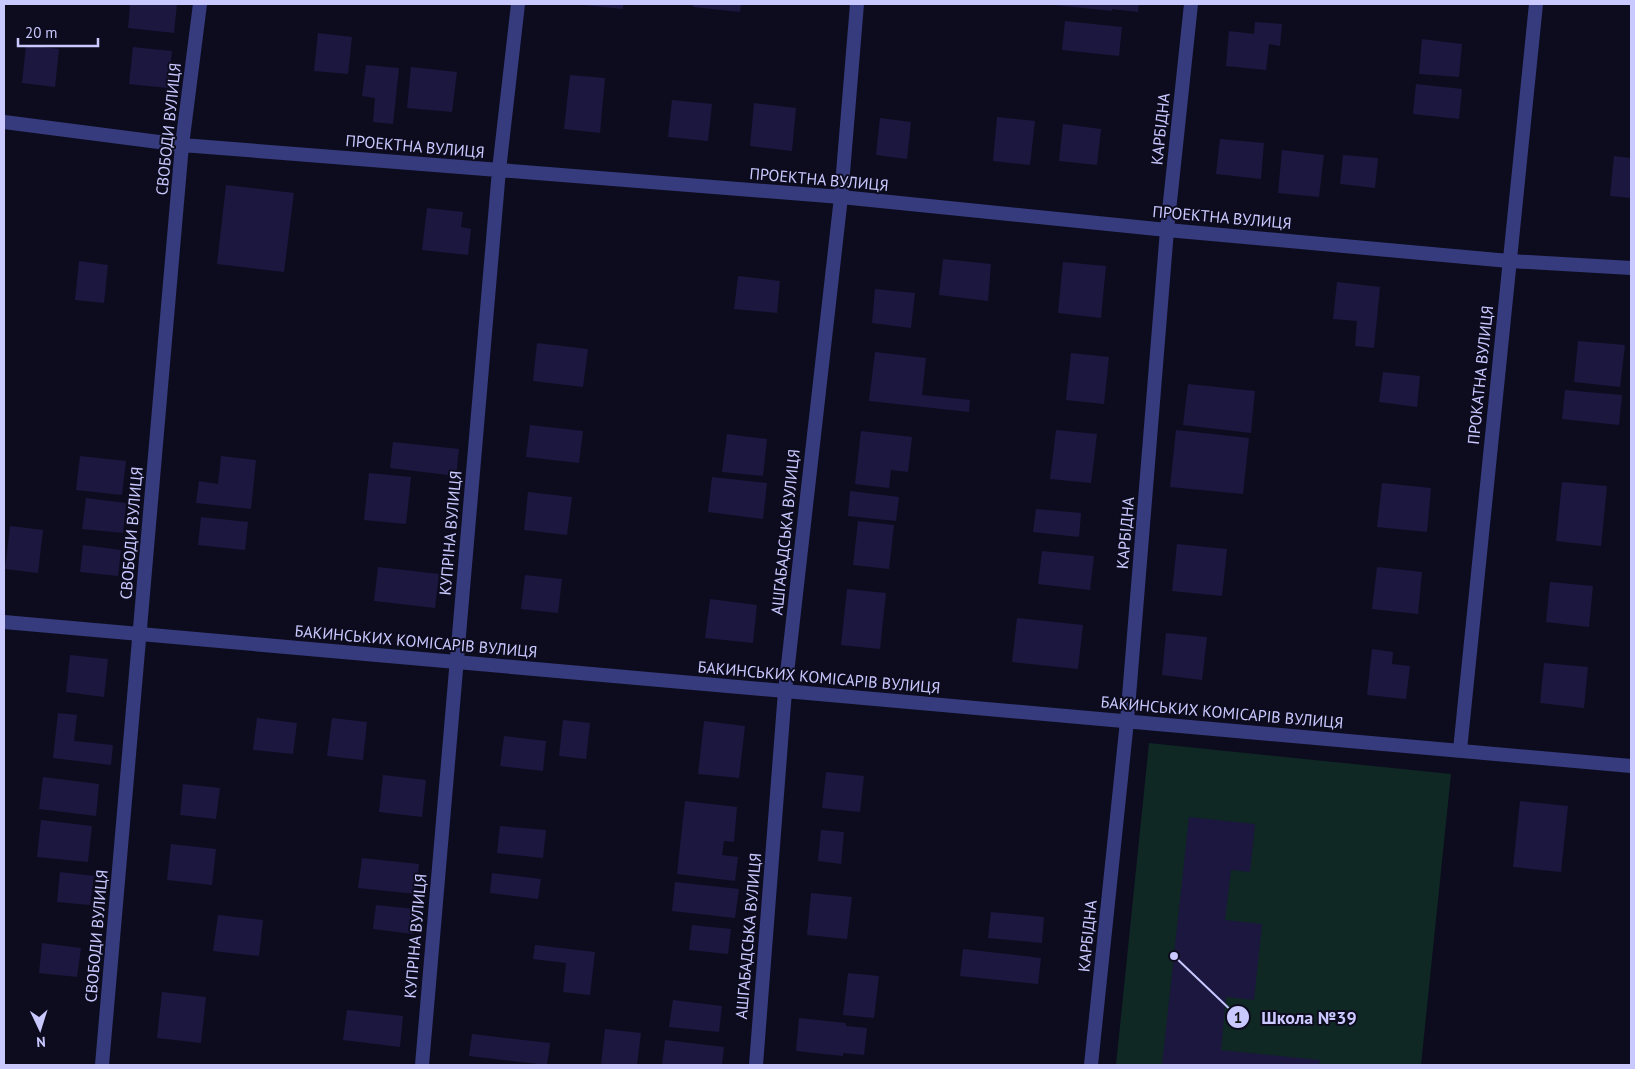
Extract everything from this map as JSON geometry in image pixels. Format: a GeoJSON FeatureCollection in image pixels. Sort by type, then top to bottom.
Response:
{"type":"FeatureCollection","features":[{"type":"Feature","properties":{"kind":"street","name":"СВОБОДИ ВУЛИЦЯ"},"geometry":{"type":"LineString","coordinates":[[102,1065],[182,145],[200,4]]}},
{"type":"Feature","properties":{"kind":"street","name":"КУПРІНА ВУЛИЦЯ"},"geometry":{"type":"LineString","coordinates":[[422,1065],[499,170],[518,4]]}},
{"type":"Feature","properties":{"kind":"street","name":"АШГАБАДСЬКА ВУЛИЦЯ"},"geometry":{"type":"LineString","coordinates":[[756,1065],[785,691],[841,197],[857,4]]}},
{"type":"Feature","properties":{"kind":"street","name":"КАРБІДНА"},"geometry":{"type":"LineString","coordinates":[[1091,1065],[1127,721],[1166,230],[1191,4]]}},
{"type":"Feature","properties":{"kind":"street","name":"ПРОКАТНА ВУЛИЦЯ"},"geometry":{"type":"LineString","coordinates":[[1460,750],[1536,4]]}},
{"type":"Feature","properties":{"kind":"street","name":"ПРОЕКТНА ВУЛИЦЯ"},"geometry":{"type":"LineString","coordinates":[[4,122],[182,145],[841,197],[1166,230],[1509,261],[1631,268]]}},
{"type":"Feature","properties":{"kind":"street","name":"БАКИНСЬКИХ КОМІСАРІВ ВУЛИЦЯ"},"geometry":{"type":"LineString","coordinates":[[4,622],[1631,766]]}},
{"type":"Feature","properties":{"kind":"green space"},"geometry":{"type":"Polygon","coordinates":[[[1149,743],[1451,774],[1421,1065],[1116,1065],[1149,743]]]}},
{"type":"Feature","properties":{"kind":"building"},"geometry":{"type":"Polygon","coordinates":[[[130,4],[177,4],[174,33],[128,28],[130,4]]]}},
{"type":"Feature","properties":{"kind":"building"},"geometry":{"type":"Polygon","coordinates":[[[623,4],[623,9],[584,5],[623,4]]]}},
{"type":"Feature","properties":{"kind":"building"},"geometry":{"type":"Polygon","coordinates":[[[693,4],[741,4],[740,12],[693,7],[693,4]]]}},
{"type":"Feature","properties":{"kind":"building"},"geometry":{"type":"Polygon","coordinates":[[[1054,4],[1139,4],[1138,12],[1054,4]]]}},
{"type":"Feature","properties":{"kind":"building"},"geometry":{"type":"Polygon","coordinates":[[[1065,21],[1122,27],[1119,56],[1062,50],[1065,21]]]}},
{"type":"Feature","properties":{"kind":"building"},"geometry":{"type":"Polygon","coordinates":[[[1255,22],[1282,24],[1280,46],[1269,44],[1266,70],[1226,66],[1229,31],[1254,34],[1255,22]]]}},
{"type":"Feature","properties":{"kind":"building"},"geometry":{"type":"Polygon","coordinates":[[[318,33],[352,37],[348,74],[314,71],[318,33]]]}},
{"type":"Feature","properties":{"kind":"building"},"geometry":{"type":"Polygon","coordinates":[[[1422,39],[1462,44],[1459,77],[1419,74],[1422,39]]]}},
{"type":"Feature","properties":{"kind":"building"},"geometry":{"type":"Polygon","coordinates":[[[26,45],[59,49],[55,87],[22,83],[26,45]]]}},
{"type":"Feature","properties":{"kind":"building"},"geometry":{"type":"Polygon","coordinates":[[[133,47],[172,51],[168,88],[129,84],[133,47]]]}},
{"type":"Feature","properties":{"kind":"building"},"geometry":{"type":"Polygon","coordinates":[[[366,65],[399,68],[393,124],[373,122],[375,98],[362,96],[366,65]]]}},
{"type":"Feature","properties":{"kind":"building"},"geometry":{"type":"Polygon","coordinates":[[[411,67],[457,72],[452,112],[407,108],[411,67]]]}},
{"type":"Feature","properties":{"kind":"building"},"geometry":{"type":"Polygon","coordinates":[[[570,75],[605,78],[600,133],[564,129],[570,75]]]}},
{"type":"Feature","properties":{"kind":"building"},"geometry":{"type":"Polygon","coordinates":[[[1416,84],[1462,89],[1459,119],[1413,114],[1416,84]]]}},
{"type":"Feature","properties":{"kind":"building"},"geometry":{"type":"Polygon","coordinates":[[[672,100],[712,104],[708,141],[668,137],[672,100]]]}},
{"type":"Feature","properties":{"kind":"building"},"geometry":{"type":"Polygon","coordinates":[[[754,103],[796,108],[792,151],[750,146],[754,103]]]}},
{"type":"Feature","properties":{"kind":"building"},"geometry":{"type":"Polygon","coordinates":[[[997,117],[1035,121],[1030,165],[993,161],[997,117]]]}},
{"type":"Feature","properties":{"kind":"building"},"geometry":{"type":"Polygon","coordinates":[[[880,118],[911,122],[907,159],[876,155],[880,118]]]}},
{"type":"Feature","properties":{"kind":"building"},"geometry":{"type":"Polygon","coordinates":[[[1063,124],[1101,129],[1097,165],[1059,161],[1063,124]]]}},
{"type":"Feature","properties":{"kind":"building"},"geometry":{"type":"Polygon","coordinates":[[[1220,139],[1264,143],[1261,179],[1216,174],[1220,139]]]}},
{"type":"Feature","properties":{"kind":"building"},"geometry":{"type":"Polygon","coordinates":[[[1282,150],[1324,155],[1319,197],[1278,193],[1282,150]]]}},
{"type":"Feature","properties":{"kind":"building"},"geometry":{"type":"Polygon","coordinates":[[[1343,155],[1378,158],[1375,188],[1340,184],[1343,155]]]}},
{"type":"Feature","properties":{"kind":"building"},"geometry":{"type":"Polygon","coordinates":[[[1614,156],[1631,158],[1631,198],[1610,196],[1614,156]]]}},
{"type":"Feature","properties":{"kind":"building"},"geometry":{"type":"Polygon","coordinates":[[[226,185],[294,193],[284,272],[217,264],[226,185]]]}},
{"type":"Feature","properties":{"kind":"building"},"geometry":{"type":"Polygon","coordinates":[[[427,208],[463,212],[461,227],[471,229],[468,255],[422,250],[427,208]]]}},
{"type":"Feature","properties":{"kind":"building"},"geometry":{"type":"Polygon","coordinates":[[[943,259],[991,264],[988,301],[939,295],[943,259]]]}},
{"type":"Feature","properties":{"kind":"building"},"geometry":{"type":"Polygon","coordinates":[[[79,261],[108,265],[104,303],[75,300],[79,261]]]}},
{"type":"Feature","properties":{"kind":"building"},"geometry":{"type":"Polygon","coordinates":[[[1063,262],[1106,266],[1101,318],[1058,313],[1063,262]]]}},
{"type":"Feature","properties":{"kind":"building"},"geometry":{"type":"Polygon","coordinates":[[[738,276],[780,281],[777,313],[734,309],[738,276]]]}},
{"type":"Feature","properties":{"kind":"building"},"geometry":{"type":"Polygon","coordinates":[[[1337,282],[1380,287],[1374,348],[1355,346],[1357,321],[1333,319],[1337,282]]]}},
{"type":"Feature","properties":{"kind":"building"},"geometry":{"type":"Polygon","coordinates":[[[875,289],[915,293],[911,328],[872,323],[875,289]]]}},
{"type":"Feature","properties":{"kind":"building"},"geometry":{"type":"Polygon","coordinates":[[[1578,341],[1625,345],[1620,387],[1574,382],[1578,341]]]}},
{"type":"Feature","properties":{"kind":"building"},"geometry":{"type":"Polygon","coordinates":[[[537,343],[588,349],[583,387],[533,381],[537,343]]]}},
{"type":"Feature","properties":{"kind":"building"},"geometry":{"type":"Polygon","coordinates":[[[875,352],[926,358],[922,395],[970,400],[969,412],[869,401],[875,352]]]}},
{"type":"Feature","properties":{"kind":"building"},"geometry":{"type":"Polygon","coordinates":[[[1071,353],[1109,357],[1104,404],[1066,400],[1071,353]]]}},
{"type":"Feature","properties":{"kind":"building"},"geometry":{"type":"Polygon","coordinates":[[[1383,372],[1420,376],[1417,407],[1379,402],[1383,372]]]}},
{"type":"Feature","properties":{"kind":"building"},"geometry":{"type":"Polygon","coordinates":[[[1188,384],[1255,391],[1251,433],[1183,425],[1188,384]]]}},
{"type":"Feature","properties":{"kind":"building"},"geometry":{"type":"Polygon","coordinates":[[[1565,390],[1622,395],[1619,425],[1562,419],[1565,390]]]}},
{"type":"Feature","properties":{"kind":"building"},"geometry":{"type":"Polygon","coordinates":[[[530,425],[583,431],[579,463],[526,457],[530,425]]]}},
{"type":"Feature","properties":{"kind":"building"},"geometry":{"type":"Polygon","coordinates":[[[1056,430],[1097,434],[1091,483],[1050,479],[1056,430]]]}},
{"type":"Feature","properties":{"kind":"building"},"geometry":{"type":"Polygon","coordinates":[[[1176,430],[1249,438],[1243,494],[1170,487],[1176,430]]]}},
{"type":"Feature","properties":{"kind":"building"},"geometry":{"type":"Polygon","coordinates":[[[861,431],[912,437],[908,472],[891,470],[889,488],[855,484],[861,431]]]}},
{"type":"Feature","properties":{"kind":"building"},"geometry":{"type":"Polygon","coordinates":[[[727,434],[767,439],[763,476],[722,472],[727,434]]]}},
{"type":"Feature","properties":{"kind":"building"},"geometry":{"type":"Polygon","coordinates":[[[393,442],[459,449],[456,476],[390,468],[393,442]]]}},
{"type":"Feature","properties":{"kind":"building"},"geometry":{"type":"Polygon","coordinates":[[[80,456],[126,461],[122,495],[76,490],[80,456]]]}},
{"type":"Feature","properties":{"kind":"building"},"geometry":{"type":"Polygon","coordinates":[[[221,456],[256,460],[251,509],[196,503],[199,481],[218,484],[221,456]]]}},
{"type":"Feature","properties":{"kind":"building"},"geometry":{"type":"Polygon","coordinates":[[[369,473],[411,477],[406,524],[364,520],[369,473]]]}},
{"type":"Feature","properties":{"kind":"building"},"geometry":{"type":"Polygon","coordinates":[[[712,477],[767,483],[763,519],[708,512],[712,477]]]}},
{"type":"Feature","properties":{"kind":"building"},"geometry":{"type":"Polygon","coordinates":[[[1562,482],[1607,486],[1601,546],[1556,541],[1562,482]]]}},
{"type":"Feature","properties":{"kind":"building"},"geometry":{"type":"Polygon","coordinates":[[[1382,483],[1431,488],[1427,532],[1377,527],[1382,483]]]}},
{"type":"Feature","properties":{"kind":"building"},"geometry":{"type":"Polygon","coordinates":[[[850,491],[899,497],[896,521],[848,516],[850,491]]]}},
{"type":"Feature","properties":{"kind":"building"},"geometry":{"type":"Polygon","coordinates":[[[528,492],[572,497],[567,535],[524,530],[528,492]]]}},
{"type":"Feature","properties":{"kind":"building"},"geometry":{"type":"Polygon","coordinates":[[[86,498],[126,503],[123,533],[82,529],[86,498]]]}},
{"type":"Feature","properties":{"kind":"building"},"geometry":{"type":"Polygon","coordinates":[[[1036,509],[1081,513],[1079,537],[1033,532],[1036,509]]]}},
{"type":"Feature","properties":{"kind":"building"},"geometry":{"type":"Polygon","coordinates":[[[201,517],[248,522],[245,550],[198,545],[201,517]]]}},
{"type":"Feature","properties":{"kind":"building"},"geometry":{"type":"Polygon","coordinates":[[[858,521],[894,525],[889,569],[853,565],[858,521]]]}},
{"type":"Feature","properties":{"kind":"building"},"geometry":{"type":"Polygon","coordinates":[[[10,526],[43,530],[38,573],[5,569],[10,526]]]}},
{"type":"Feature","properties":{"kind":"building"},"geometry":{"type":"Polygon","coordinates":[[[1177,544],[1227,549],[1222,596],[1172,591],[1177,544]]]}},
{"type":"Feature","properties":{"kind":"building"},"geometry":{"type":"Polygon","coordinates":[[[83,545],[121,550],[118,576],[80,572],[83,545]]]}},
{"type":"Feature","properties":{"kind":"building"},"geometry":{"type":"Polygon","coordinates":[[[1042,551],[1094,556],[1090,590],[1038,584],[1042,551]]]}},
{"type":"Feature","properties":{"kind":"building"},"geometry":{"type":"Polygon","coordinates":[[[378,567],[439,574],[435,608],[374,601],[378,567]]]}},
{"type":"Feature","properties":{"kind":"building"},"geometry":{"type":"Polygon","coordinates":[[[1377,567],[1422,572],[1418,614],[1372,609],[1377,567]]]}},
{"type":"Feature","properties":{"kind":"building"},"geometry":{"type":"Polygon","coordinates":[[[525,575],[562,579],[558,613],[521,609],[525,575]]]}},
{"type":"Feature","properties":{"kind":"building"},"geometry":{"type":"Polygon","coordinates":[[[1550,582],[1593,586],[1589,627],[1546,622],[1550,582]]]}},
{"type":"Feature","properties":{"kind":"building"},"geometry":{"type":"Polygon","coordinates":[[[847,589],[886,593],[880,649],[841,645],[847,589]]]}},
{"type":"Feature","properties":{"kind":"building"},"geometry":{"type":"Polygon","coordinates":[[[710,599],[757,605],[753,643],[705,638],[710,599]]]}},
{"type":"Feature","properties":{"kind":"building"},"geometry":{"type":"Polygon","coordinates":[[[1017,618],[1083,625],[1078,669],[1012,662],[1017,618]]]}},
{"type":"Feature","properties":{"kind":"building"},"geometry":{"type":"Polygon","coordinates":[[[1166,633],[1207,637],[1202,680],[1162,675],[1166,633]]]}},
{"type":"Feature","properties":{"kind":"building"},"geometry":{"type":"Polygon","coordinates":[[[1372,649],[1393,652],[1392,664],[1410,666],[1406,699],[1367,695],[1372,649]]]}},
{"type":"Feature","properties":{"kind":"building"},"geometry":{"type":"Polygon","coordinates":[[[70,655],[108,659],[104,697],[66,692],[70,655]]]}},
{"type":"Feature","properties":{"kind":"building"},"geometry":{"type":"Polygon","coordinates":[[[1544,663],[1588,667],[1584,708],[1540,703],[1544,663]]]}},
{"type":"Feature","properties":{"kind":"building"},"geometry":{"type":"Polygon","coordinates":[[[58,713],[77,715],[74,741],[113,745],[111,765],[53,758],[58,713]]]}},
{"type":"Feature","properties":{"kind":"building"},"geometry":{"type":"Polygon","coordinates":[[[257,718],[297,723],[293,754],[253,750],[257,718]]]}},
{"type":"Feature","properties":{"kind":"building"},"geometry":{"type":"Polygon","coordinates":[[[332,718],[367,722],[363,760],[327,756],[332,718]]]}},
{"type":"Feature","properties":{"kind":"building"},"geometry":{"type":"Polygon","coordinates":[[[563,720],[590,723],[586,759],[559,756],[563,720]]]}},
{"type":"Feature","properties":{"kind":"building"},"geometry":{"type":"Polygon","coordinates":[[[704,721],[745,726],[739,778],[698,774],[704,721]]]}},
{"type":"Feature","properties":{"kind":"building"},"geometry":{"type":"Polygon","coordinates":[[[504,736],[546,741],[543,771],[500,766],[504,736]]]}},
{"type":"Feature","properties":{"kind":"building"},"geometry":{"type":"Polygon","coordinates":[[[826,772],[864,776],[860,812],[822,808],[826,772]]]}},
{"type":"Feature","properties":{"kind":"building"},"geometry":{"type":"Polygon","coordinates":[[[383,775],[426,780],[422,817],[379,812],[383,775]]]}},
{"type":"Feature","properties":{"kind":"building"},"geometry":{"type":"Polygon","coordinates":[[[43,777],[99,784],[96,816],[39,809],[43,777]]]}},
{"type":"Feature","properties":{"kind":"building"},"geometry":{"type":"Polygon","coordinates":[[[183,784],[220,788],[216,819],[180,815],[183,784]]]}},
{"type":"Feature","properties":{"kind":"building"},"geometry":{"type":"Polygon","coordinates":[[[685,801],[737,807],[734,842],[724,841],[722,855],[738,857],[735,881],[677,874],[685,801]]]}},
{"type":"Feature","properties":{"kind":"building"},"geometry":{"type":"Polygon","coordinates":[[[1520,801],[1568,806],[1561,872],[1513,867],[1520,801]]]}},
{"type":"Feature","properties":{"kind":"building"},"geometry":{"type":"Polygon","coordinates":[[[1189,817],[1255,824],[1250,872],[1231,870],[1225,920],[1262,924],[1254,1000],[1226,997],[1221,1050],[1320,1060],[1319,1065],[1162,1065],[1189,817]]]}},
{"type":"Feature","properties":{"kind":"building"},"geometry":{"type":"Polygon","coordinates":[[[41,820],[92,826],[88,862],[37,857],[41,820]]]}},
{"type":"Feature","properties":{"kind":"building"},"geometry":{"type":"Polygon","coordinates":[[[500,826],[546,830],[543,858],[497,853],[500,826]]]}},
{"type":"Feature","properties":{"kind":"building"},"geometry":{"type":"Polygon","coordinates":[[[821,830],[844,832],[841,864],[818,861],[821,830]]]}},
{"type":"Feature","properties":{"kind":"building"},"geometry":{"type":"Polygon","coordinates":[[[171,844],[216,849],[212,885],[167,880],[171,844]]]}},
{"type":"Feature","properties":{"kind":"building"},"geometry":{"type":"Polygon","coordinates":[[[362,858],[419,864],[416,894],[358,888],[362,858]]]}},
{"type":"Feature","properties":{"kind":"building"},"geometry":{"type":"Polygon","coordinates":[[[60,872],[94,876],[90,905],[57,902],[60,872]]]}},
{"type":"Feature","properties":{"kind":"building"},"geometry":{"type":"Polygon","coordinates":[[[492,873],[541,879],[538,899],[490,893],[492,873]]]}},
{"type":"Feature","properties":{"kind":"building"},"geometry":{"type":"Polygon","coordinates":[[[675,882],[739,889],[735,918],[672,911],[675,882]]]}},
{"type":"Feature","properties":{"kind":"building"},"geometry":{"type":"Polygon","coordinates":[[[811,893],[852,897],[847,939],[807,935],[811,893]]]}},
{"type":"Feature","properties":{"kind":"building"},"geometry":{"type":"Polygon","coordinates":[[[376,905],[416,909],[413,934],[373,929],[376,905]]]}},
{"type":"Feature","properties":{"kind":"building"},"geometry":{"type":"Polygon","coordinates":[[[991,912],[1044,917],[1042,943],[988,938],[991,912]]]}},
{"type":"Feature","properties":{"kind":"building"},"geometry":{"type":"Polygon","coordinates":[[[218,915],[263,920],[259,956],[213,951],[218,915]]]}},
{"type":"Feature","properties":{"kind":"building"},"geometry":{"type":"Polygon","coordinates":[[[692,925],[731,929],[728,954],[689,950],[692,925]]]}},
{"type":"Feature","properties":{"kind":"building"},"geometry":{"type":"Polygon","coordinates":[[[42,943],[81,948],[77,977],[39,973],[42,943]]]}},
{"type":"Feature","properties":{"kind":"building"},"geometry":{"type":"Polygon","coordinates":[[[535,945],[595,952],[590,995],[563,992],[566,963],[533,959],[535,945]]]}},
{"type":"Feature","properties":{"kind":"building"},"geometry":{"type":"Polygon","coordinates":[[[963,949],[1041,958],[1038,984],[960,976],[963,949]]]}},
{"type":"Feature","properties":{"kind":"building"},"geometry":{"type":"Polygon","coordinates":[[[848,973],[879,976],[874,1018],[843,1015],[848,973]]]}},
{"type":"Feature","properties":{"kind":"building"},"geometry":{"type":"Polygon","coordinates":[[[162,992],[206,997],[201,1043],[157,1038],[162,992]]]}},
{"type":"Feature","properties":{"kind":"building"},"geometry":{"type":"Polygon","coordinates":[[[673,1000],[722,1006],[719,1032],[669,1027],[673,1000]]]}},
{"type":"Feature","properties":{"kind":"building"},"geometry":{"type":"Polygon","coordinates":[[[347,1010],[403,1016],[400,1047],[343,1040],[347,1010]]]}},
{"type":"Feature","properties":{"kind":"building"},"geometry":{"type":"Polygon","coordinates":[[[799,1018],[846,1023],[846,1026],[867,1028],[864,1055],[843,1053],[843,1056],[796,1051],[799,1018]]]}},
{"type":"Feature","properties":{"kind":"building"},"geometry":{"type":"Polygon","coordinates":[[[605,1029],[641,1033],[637,1065],[601,1065],[605,1029]]]}},
{"type":"Feature","properties":{"kind":"building"},"geometry":{"type":"Polygon","coordinates":[[[472,1034],[550,1043],[547,1065],[469,1056],[472,1034]]]}},
{"type":"Feature","properties":{"kind":"building"},"geometry":{"type":"Polygon","coordinates":[[[665,1040],[724,1047],[722,1065],[662,1065],[665,1040]]]}},
{"type":"Feature","properties":{"kind":"place","name":"Школа №39"},"geometry":{"type":"Point","coordinates":[1174,956]}}]}
